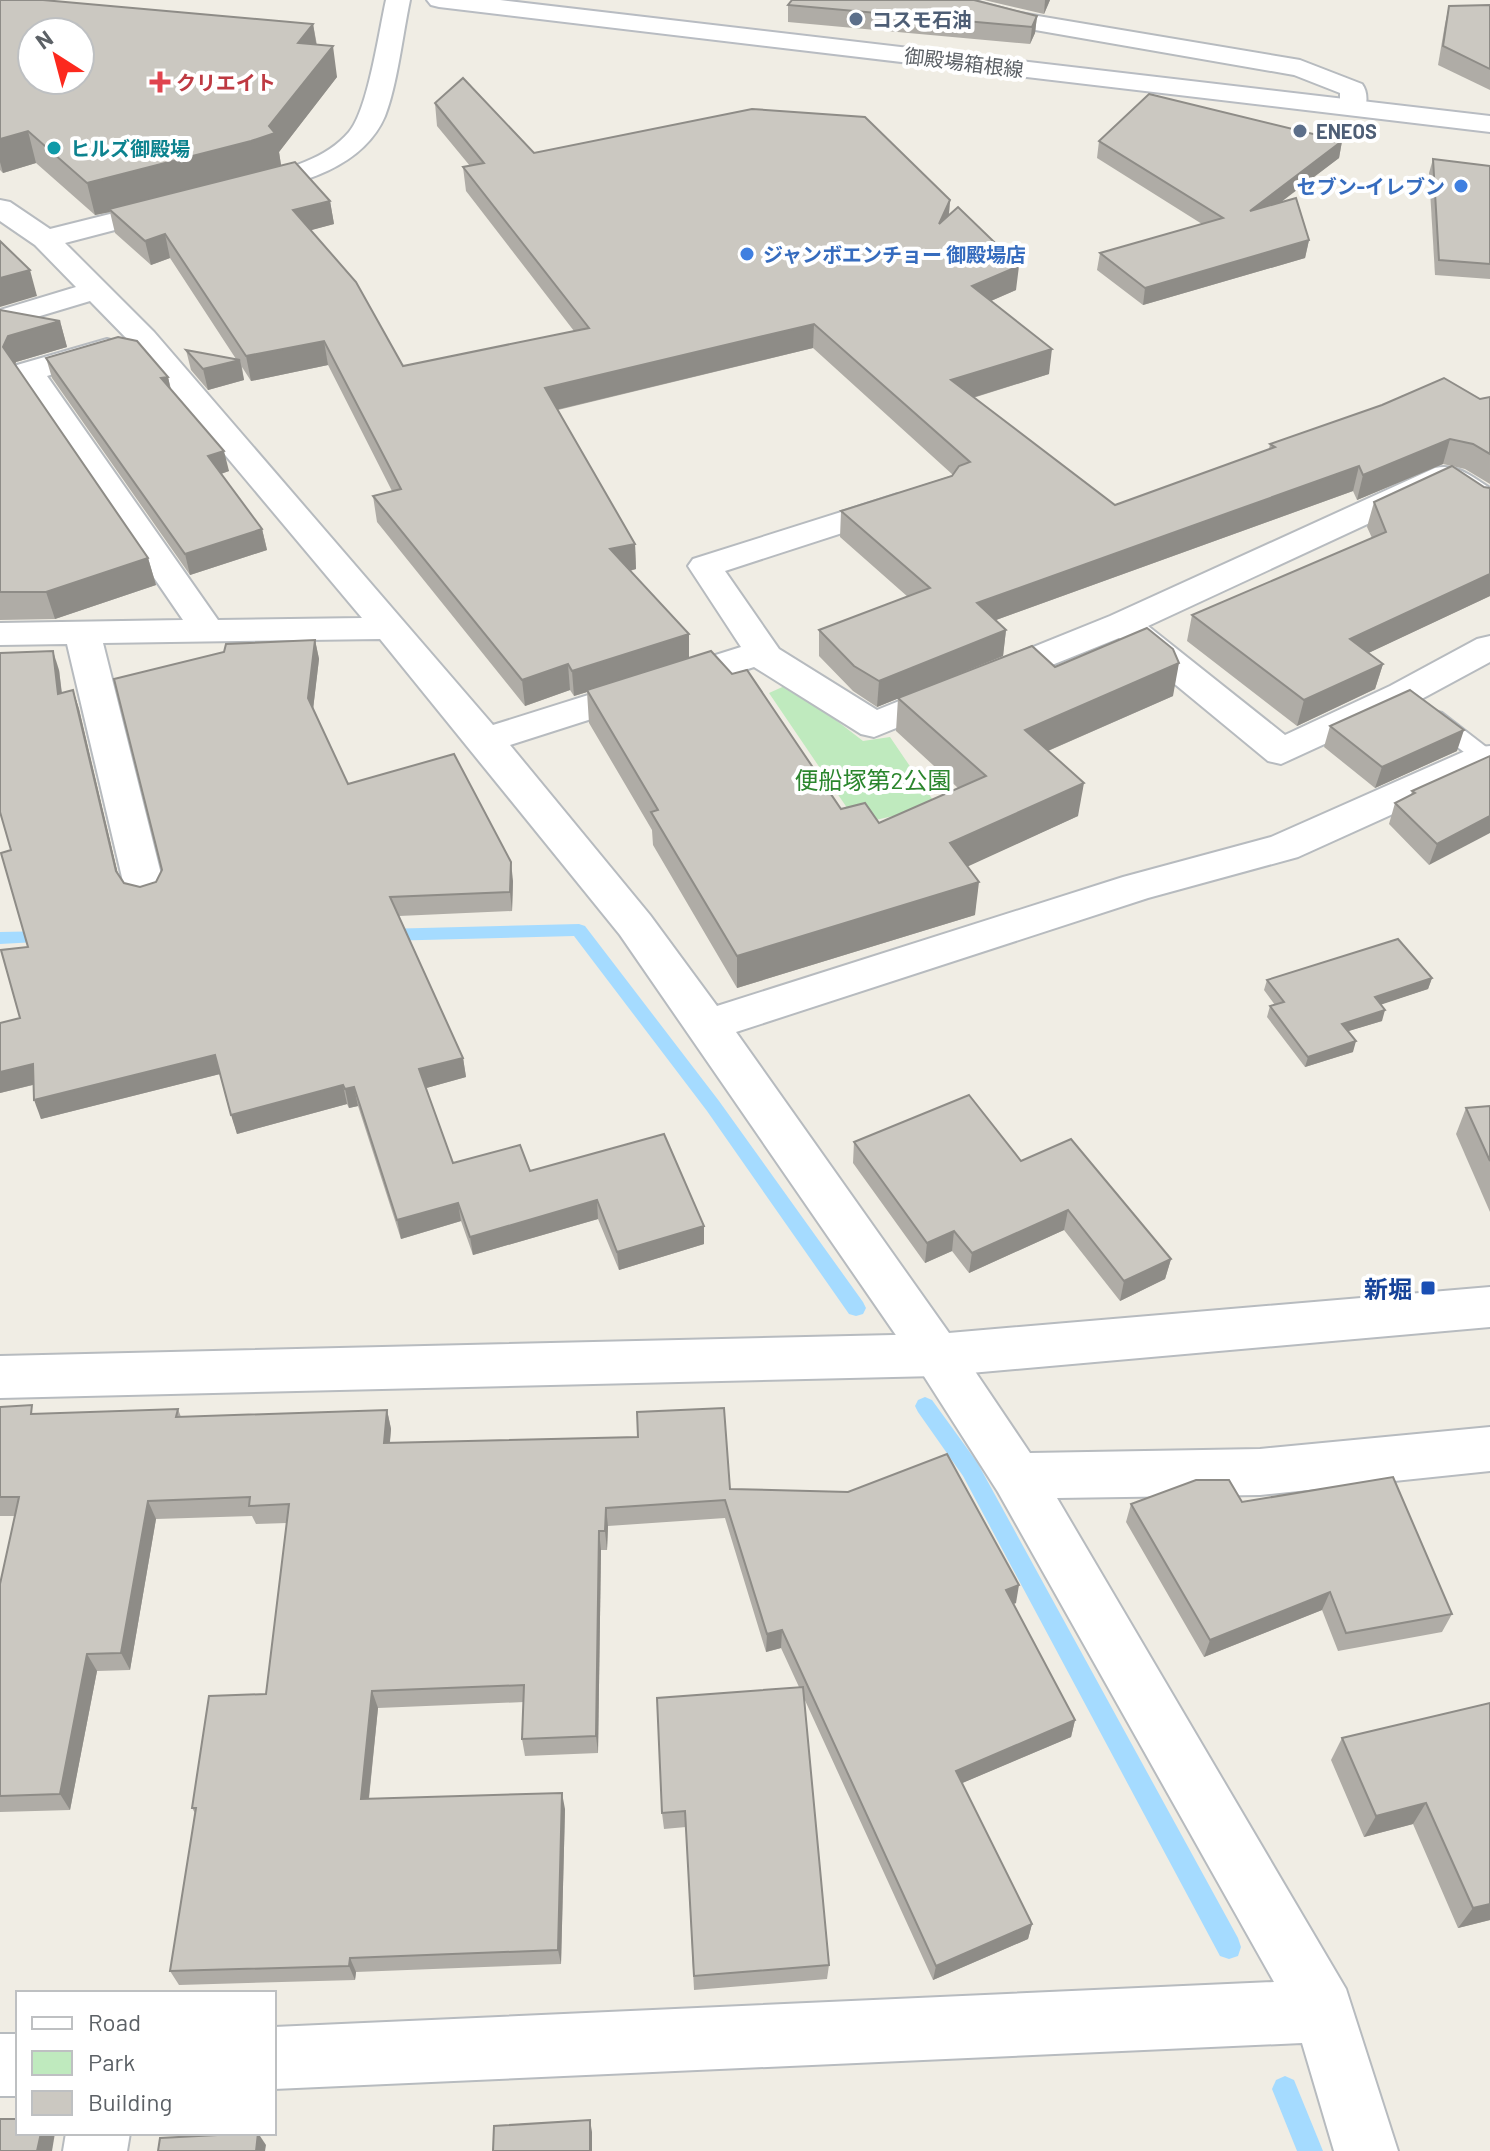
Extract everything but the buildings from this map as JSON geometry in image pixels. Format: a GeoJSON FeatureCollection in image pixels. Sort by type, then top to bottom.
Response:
{"type":"FeatureCollection","features":[{"type":"Feature","properties":{"kind":"street"},"geometry":{"type":"LineString","coordinates":[[45,239],[306,171],[340,153],[359,137],[372,115],[398,0]]}},
{"type":"Feature","properties":{"kind":"street","name":"御殿場箱根線"},"geometry":{"type":"LineString","coordinates":[[439,0],[1490,124]]}},
{"type":"Feature","properties":{"kind":"street"},"geometry":{"type":"LineString","coordinates":[[944,0],[1018,20],[1300,68],[1353,89],[1353,108]]}},
{"type":"Feature","properties":{"kind":"street"},"geometry":{"type":"LineString","coordinates":[[0,208],[45,239],[143,338],[485,740],[635,925],[708,1025],[937,1355],[1016,1476],[1324,2011],[1366,2151]]}},
{"type":"Feature","properties":{"kind":"street"},"geometry":{"type":"LineString","coordinates":[[0,319],[94,291]]}},
{"type":"Feature","properties":{"kind":"street"},"geometry":{"type":"LineString","coordinates":[[143,338],[28,372],[208,631]]}},
{"type":"Feature","properties":{"kind":"street"},"geometry":{"type":"LineString","coordinates":[[485,740],[759,653],[874,725],[1123,624],[1447,475],[1490,503]]}},
{"type":"Feature","properties":{"kind":"street"},"geometry":{"type":"LineString","coordinates":[[767,659],[705,566],[922,496]]}},
{"type":"Feature","properties":{"kind":"street"},"geometry":{"type":"LineString","coordinates":[[1123,624],[1281,752],[1403,694],[1490,647]]}},
{"type":"Feature","properties":{"kind":"street"},"geometry":{"type":"LineString","coordinates":[[0,634],[391,628]]}},
{"type":"Feature","properties":{"kind":"street"},"geometry":{"type":"LineString","coordinates":[[82,633],[145,890]]}},
{"type":"Feature","properties":{"kind":"street"},"geometry":{"type":"LineString","coordinates":[[708,1025],[1137,887],[1284,847],[1485,757]]}},
{"type":"Feature","properties":{"kind":"street"},"geometry":{"type":"LineString","coordinates":[[0,1377],[937,1355],[1490,1307]]}},
{"type":"Feature","properties":{"kind":"street"},"geometry":{"type":"LineString","coordinates":[[1016,1476],[1260,1472],[1490,1449]]}},
{"type":"Feature","properties":{"kind":"street"},"geometry":{"type":"LineString","coordinates":[[276,2058],[1324,2011]]}},
{"type":"Feature","properties":{"kind":"lane"},"geometry":{"type":"LineString","coordinates":[[1403,694],[1485,757]]}},
{"type":"Feature","properties":{"kind":"green space","name":"便船塚第2公園"},"geometry":{"type":"Polygon","coordinates":[[[789,684],[863,741],[890,737],[937,806],[858,824],[769,693],[789,684]]]}},
{"type":"Feature","properties":{"kind":"waterway"},"geometry":{"type":"LineString","coordinates":[[383,935],[579,930],[713,1106],[856,1308]]}},
{"type":"Feature","properties":{"kind":"waterway"},"geometry":{"type":"LineString","coordinates":[[0,938],[49,937]]}},
{"type":"Feature","properties":{"kind":"waterway"},"geometry":{"type":"LineString","coordinates":[[925,1406],[970,1469],[1229,1947]]}},
{"type":"Feature","properties":{"kind":"waterway"},"geometry":{"type":"LineString","coordinates":[[1285,2089],[1310,2151]]}},
{"type":"Feature","properties":{"kind":"place","name":"コスモ石油"},"geometry":{"type":"Point","coordinates":[856,19]}},
{"type":"Feature","properties":{"kind":"place","name":"クリエイト"},"geometry":{"type":"Point","coordinates":[160,82]}},
{"type":"Feature","properties":{"kind":"place","name":"ENEOS"},"geometry":{"type":"Point","coordinates":[1300,131]}},
{"type":"Feature","properties":{"kind":"place","name":"ヒルズ御殿場"},"geometry":{"type":"Point","coordinates":[54,148]}},
{"type":"Feature","properties":{"kind":"place","name":"セブン-イレブン"},"geometry":{"type":"Point","coordinates":[1461,186]}},
{"type":"Feature","properties":{"kind":"place","name":"ジャンボエンチョー 御殿場店"},"geometry":{"type":"Point","coordinates":[747,254]}},
{"type":"Feature","properties":{"kind":"place","name":"新堀"},"geometry":{"type":"Point","coordinates":[1428,1288]}}]}
